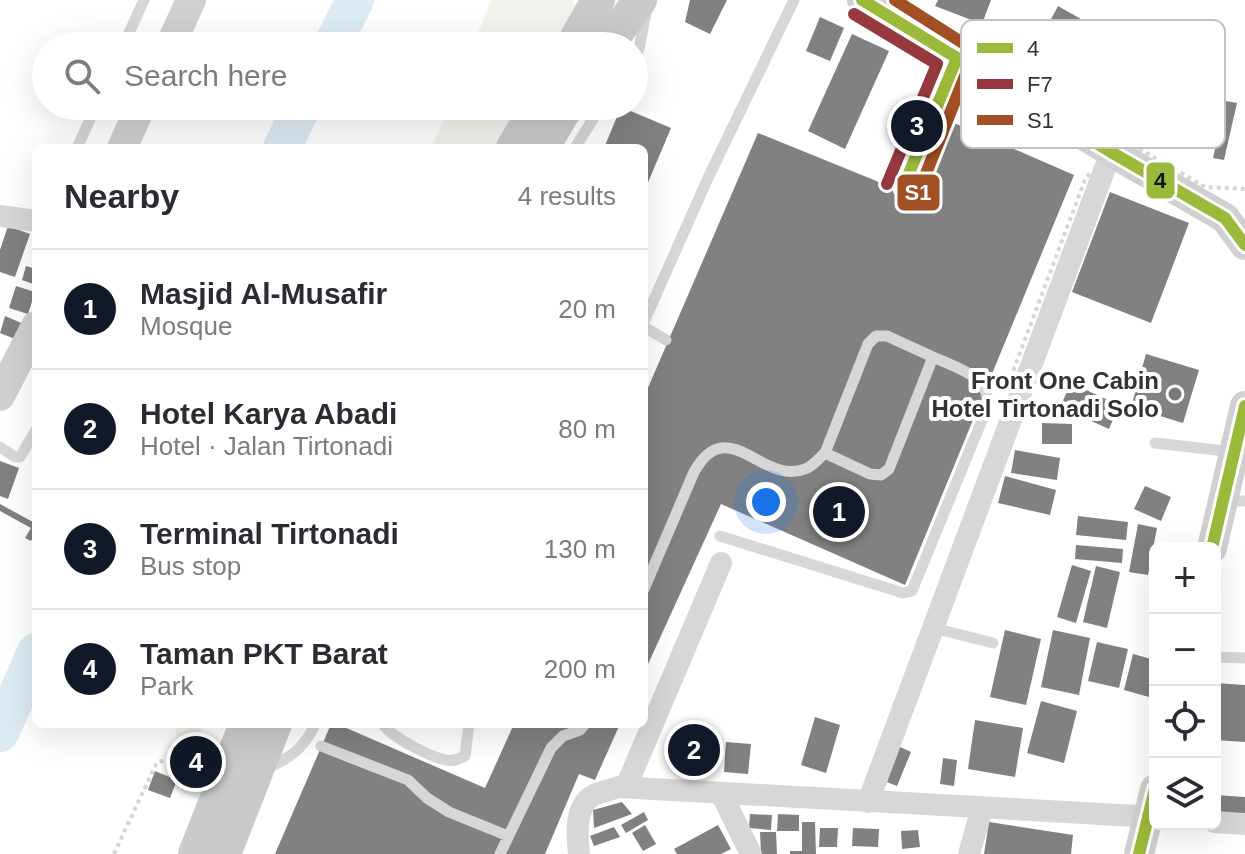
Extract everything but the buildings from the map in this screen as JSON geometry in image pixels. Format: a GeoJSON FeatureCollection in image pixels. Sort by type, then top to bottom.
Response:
{"type":"FeatureCollection","features":[{"type":"Feature","properties":{"kind":"main road"},"geometry":{"type":"LineString","coordinates":[[580,32],[598,0]]}},
{"type":"Feature","properties":{"kind":"main road"},"geometry":{"type":"LineString","coordinates":[[617,32],[640,0]]}},
{"type":"Feature","properties":{"kind":"main road"},"geometry":{"type":"LineString","coordinates":[[515,144],[529,120]]}},
{"type":"Feature","properties":{"kind":"main road"},"geometry":{"type":"LineString","coordinates":[[544,144],[559,120]]}},
{"type":"Feature","properties":{"kind":"main road"},"geometry":{"type":"LineString","coordinates":[[224,854],[245,728]]}},
{"type":"Feature","properties":{"kind":"main road"},"geometry":{"type":"LineString","coordinates":[[195,854],[236,775],[272,728]]}},
{"type":"Feature","properties":{"kind":"street"},"geometry":{"type":"LineString","coordinates":[[176,32],[191,0]]}},
{"type":"Feature","properties":{"kind":"street"},"geometry":{"type":"LineString","coordinates":[[862,0],[961,60]]}},
{"type":"Feature","properties":{"kind":"street"},"geometry":{"type":"LineString","coordinates":[[124,144],[135,120]]}},
{"type":"Feature","properties":{"kind":"street"},"geometry":{"type":"LineString","coordinates":[[1104,148],[1235,212],[1245,245]]}},
{"type":"Feature","properties":{"kind":"street"},"geometry":{"type":"LineString","coordinates":[[868,802],[1111,152]]}},
{"type":"Feature","properties":{"kind":"street"},"geometry":{"type":"LineString","coordinates":[[0,216],[32,220]]}},
{"type":"Feature","properties":{"kind":"street"},"geometry":{"type":"LineString","coordinates":[[0,396],[32,338]]}},
{"type":"Feature","properties":{"kind":"street"},"geometry":{"type":"LineString","coordinates":[[1215,542],[1234,501],[1234,452],[1245,406]]}},
{"type":"Feature","properties":{"kind":"street"},"geometry":{"type":"LineString","coordinates":[[626,787],[721,563]]}},
{"type":"Feature","properties":{"kind":"street"},"geometry":{"type":"LineString","coordinates":[[579,854],[576,832],[587,795],[626,787],[982,808],[1149,808]]}},
{"type":"Feature","properties":{"kind":"street"},"geometry":{"type":"LineString","coordinates":[[721,793],[751,854]]}},
{"type":"Feature","properties":{"kind":"street"},"geometry":{"type":"LineString","coordinates":[[969,854],[982,808]]}},
{"type":"Feature","properties":{"kind":"street"},"geometry":{"type":"LineString","coordinates":[[1139,854],[1149,821]]}},
{"type":"Feature","properties":{"kind":"street"},"geometry":{"type":"LineString","coordinates":[[1221,822],[1245,824]]}},
{"type":"Feature","properties":{"kind":"lane"},"geometry":{"type":"LineString","coordinates":[[129,32],[144,0]]}},
{"type":"Feature","properties":{"kind":"lane"},"geometry":{"type":"LineString","coordinates":[[642,32],[648,0]]}},
{"type":"Feature","properties":{"kind":"lane"},"geometry":{"type":"LineString","coordinates":[[648,315],[708,178],[794,0]]}},
{"type":"Feature","properties":{"kind":"lane"},"geometry":{"type":"LineString","coordinates":[[902,190],[957,58]]}},
{"type":"Feature","properties":{"kind":"lane"},"geometry":{"type":"LineString","coordinates":[[79,144],[90,120]]}},
{"type":"Feature","properties":{"kind":"lane"},"geometry":{"type":"LineString","coordinates":[[577,144],[592,120]]}},
{"type":"Feature","properties":{"kind":"lane"},"geometry":{"type":"LineString","coordinates":[[648,327],[666,340]]}},
{"type":"Feature","properties":{"kind":"lane"},"geometry":{"type":"LineString","coordinates":[[648,580],[701,458],[716,447],[726,446],[782,471],[805,469],[825,453],[868,344],[876,336],[887,336],[979,378],[989,397],[987,408],[912,591],[903,593],[720,536]]}},
{"type":"Feature","properties":{"kind":"lane"},"geometry":{"type":"LineString","coordinates":[[825,453],[870,474],[881,475],[889,469],[933,357]]}},
{"type":"Feature","properties":{"kind":"lane"},"geometry":{"type":"LineString","coordinates":[[0,447],[20,457],[32,437]]}},
{"type":"Feature","properties":{"kind":"lane"},"geometry":{"type":"LineString","coordinates":[[1155,443],[1234,452]]}},
{"type":"Feature","properties":{"kind":"lane"},"geometry":{"type":"LineString","coordinates":[[933,628],[993,643]]}},
{"type":"Feature","properties":{"kind":"lane"},"geometry":{"type":"LineString","coordinates":[[1221,657],[1245,658]]}},
{"type":"Feature","properties":{"kind":"lane"},"geometry":{"type":"LineString","coordinates":[[236,775],[287,761],[313,728]]}},
{"type":"Feature","properties":{"kind":"lane"},"geometry":{"type":"LineString","coordinates":[[387,728],[398,738],[445,760],[457,760],[465,756],[468,728]]}},
{"type":"Feature","properties":{"kind":"lane"},"geometry":{"type":"LineString","coordinates":[[500,854],[551,748],[563,736],[582,728]]}},
{"type":"Feature","properties":{"kind":"lane"},"geometry":{"type":"LineString","coordinates":[[321,746],[408,780],[427,798],[449,812],[508,836]]}},
{"type":"Feature","properties":{"kind":"path"},"geometry":{"type":"LineString","coordinates":[[988,383],[1006,390],[1086,177],[1126,148]]}},
{"type":"Feature","properties":{"kind":"path"},"geometry":{"type":"LineString","coordinates":[[1138,148],[1205,187],[1245,189]]}},
{"type":"Feature","properties":{"kind":"path"},"geometry":{"type":"LineString","coordinates":[[114,854],[157,762],[167,760],[236,775]]}},
{"type":"Feature","properties":{"kind":"shaded area"},"geometry":{"type":"Polygon","coordinates":[[[491,0],[574,0],[562,32],[478,32],[491,0]]]}},
{"type":"Feature","properties":{"kind":"shaded area"},"geometry":{"type":"Polygon","coordinates":[[[443,120],[516,120],[502,144],[433,144],[443,120]]]}},
{"type":"Feature","properties":{"kind":"shaded area"},"geometry":{"type":"Polygon","coordinates":[[[175,728],[199,728],[204,750],[218,766],[204,802],[182,792],[175,728]]]}},
{"type":"Feature","properties":{"kind":"waterway"},"geometry":{"type":"LineString","coordinates":[[339,32],[355,0]]}},
{"type":"Feature","properties":{"kind":"waterway"},"geometry":{"type":"LineString","coordinates":[[284,144],[295,120]]}},
{"type":"Feature","properties":{"kind":"waterway"},"geometry":{"type":"LineString","coordinates":[[0,733],[32,661]]}},
{"type":"Feature","properties":{"kind":"transit line","name":"4"},"geometry":{"type":"LineString","coordinates":[[862,0],[961,60]]}},
{"type":"Feature","properties":{"kind":"transit line","name":"S1"},"geometry":{"type":"LineString","coordinates":[[895,0],[961,42]]}},
{"type":"Feature","properties":{"kind":"transit line","name":"F7"},"geometry":{"type":"LineString","coordinates":[[854,14],[937,64],[887,184]]}},
{"type":"Feature","properties":{"kind":"transit line","name":"4"},"geometry":{"type":"LineString","coordinates":[[902,190],[957,58]]}},
{"type":"Feature","properties":{"kind":"transit line","name":"S1"},"geometry":{"type":"LineString","coordinates":[[917,196],[961,86]]}},
{"type":"Feature","properties":{"kind":"transit line","name":"4"},"geometry":{"type":"LineString","coordinates":[[1104,148],[1225,218],[1245,245]]}},
{"type":"Feature","properties":{"kind":"transit line","name":"4"},"geometry":{"type":"LineString","coordinates":[[1213,542],[1245,406]]}},
{"type":"Feature","properties":{"kind":"transit line","name":"4"},"geometry":{"type":"LineString","coordinates":[[1139,854],[1149,813]]}},
{"type":"Feature","properties":{"kind":"place","name":"Terminal Tirtonadi"},"geometry":{"type":"Point","coordinates":[917,126]}},
{"type":"Feature","properties":{"kind":"place","name":"Front One Cabin Hotel Tirtonadi Solo"},"geometry":{"type":"Point","coordinates":[1175,394]}},
{"type":"Feature","properties":{"kind":"place","name":"Masjid Al-Musafir"},"geometry":{"type":"Point","coordinates":[839,512]}},
{"type":"Feature","properties":{"kind":"place","name":"Hotel Karya Abadi"},"geometry":{"type":"Point","coordinates":[694,750]}},
{"type":"Feature","properties":{"kind":"place","name":"Taman PKT Barat"},"geometry":{"type":"Point","coordinates":[196,762]}}]}
